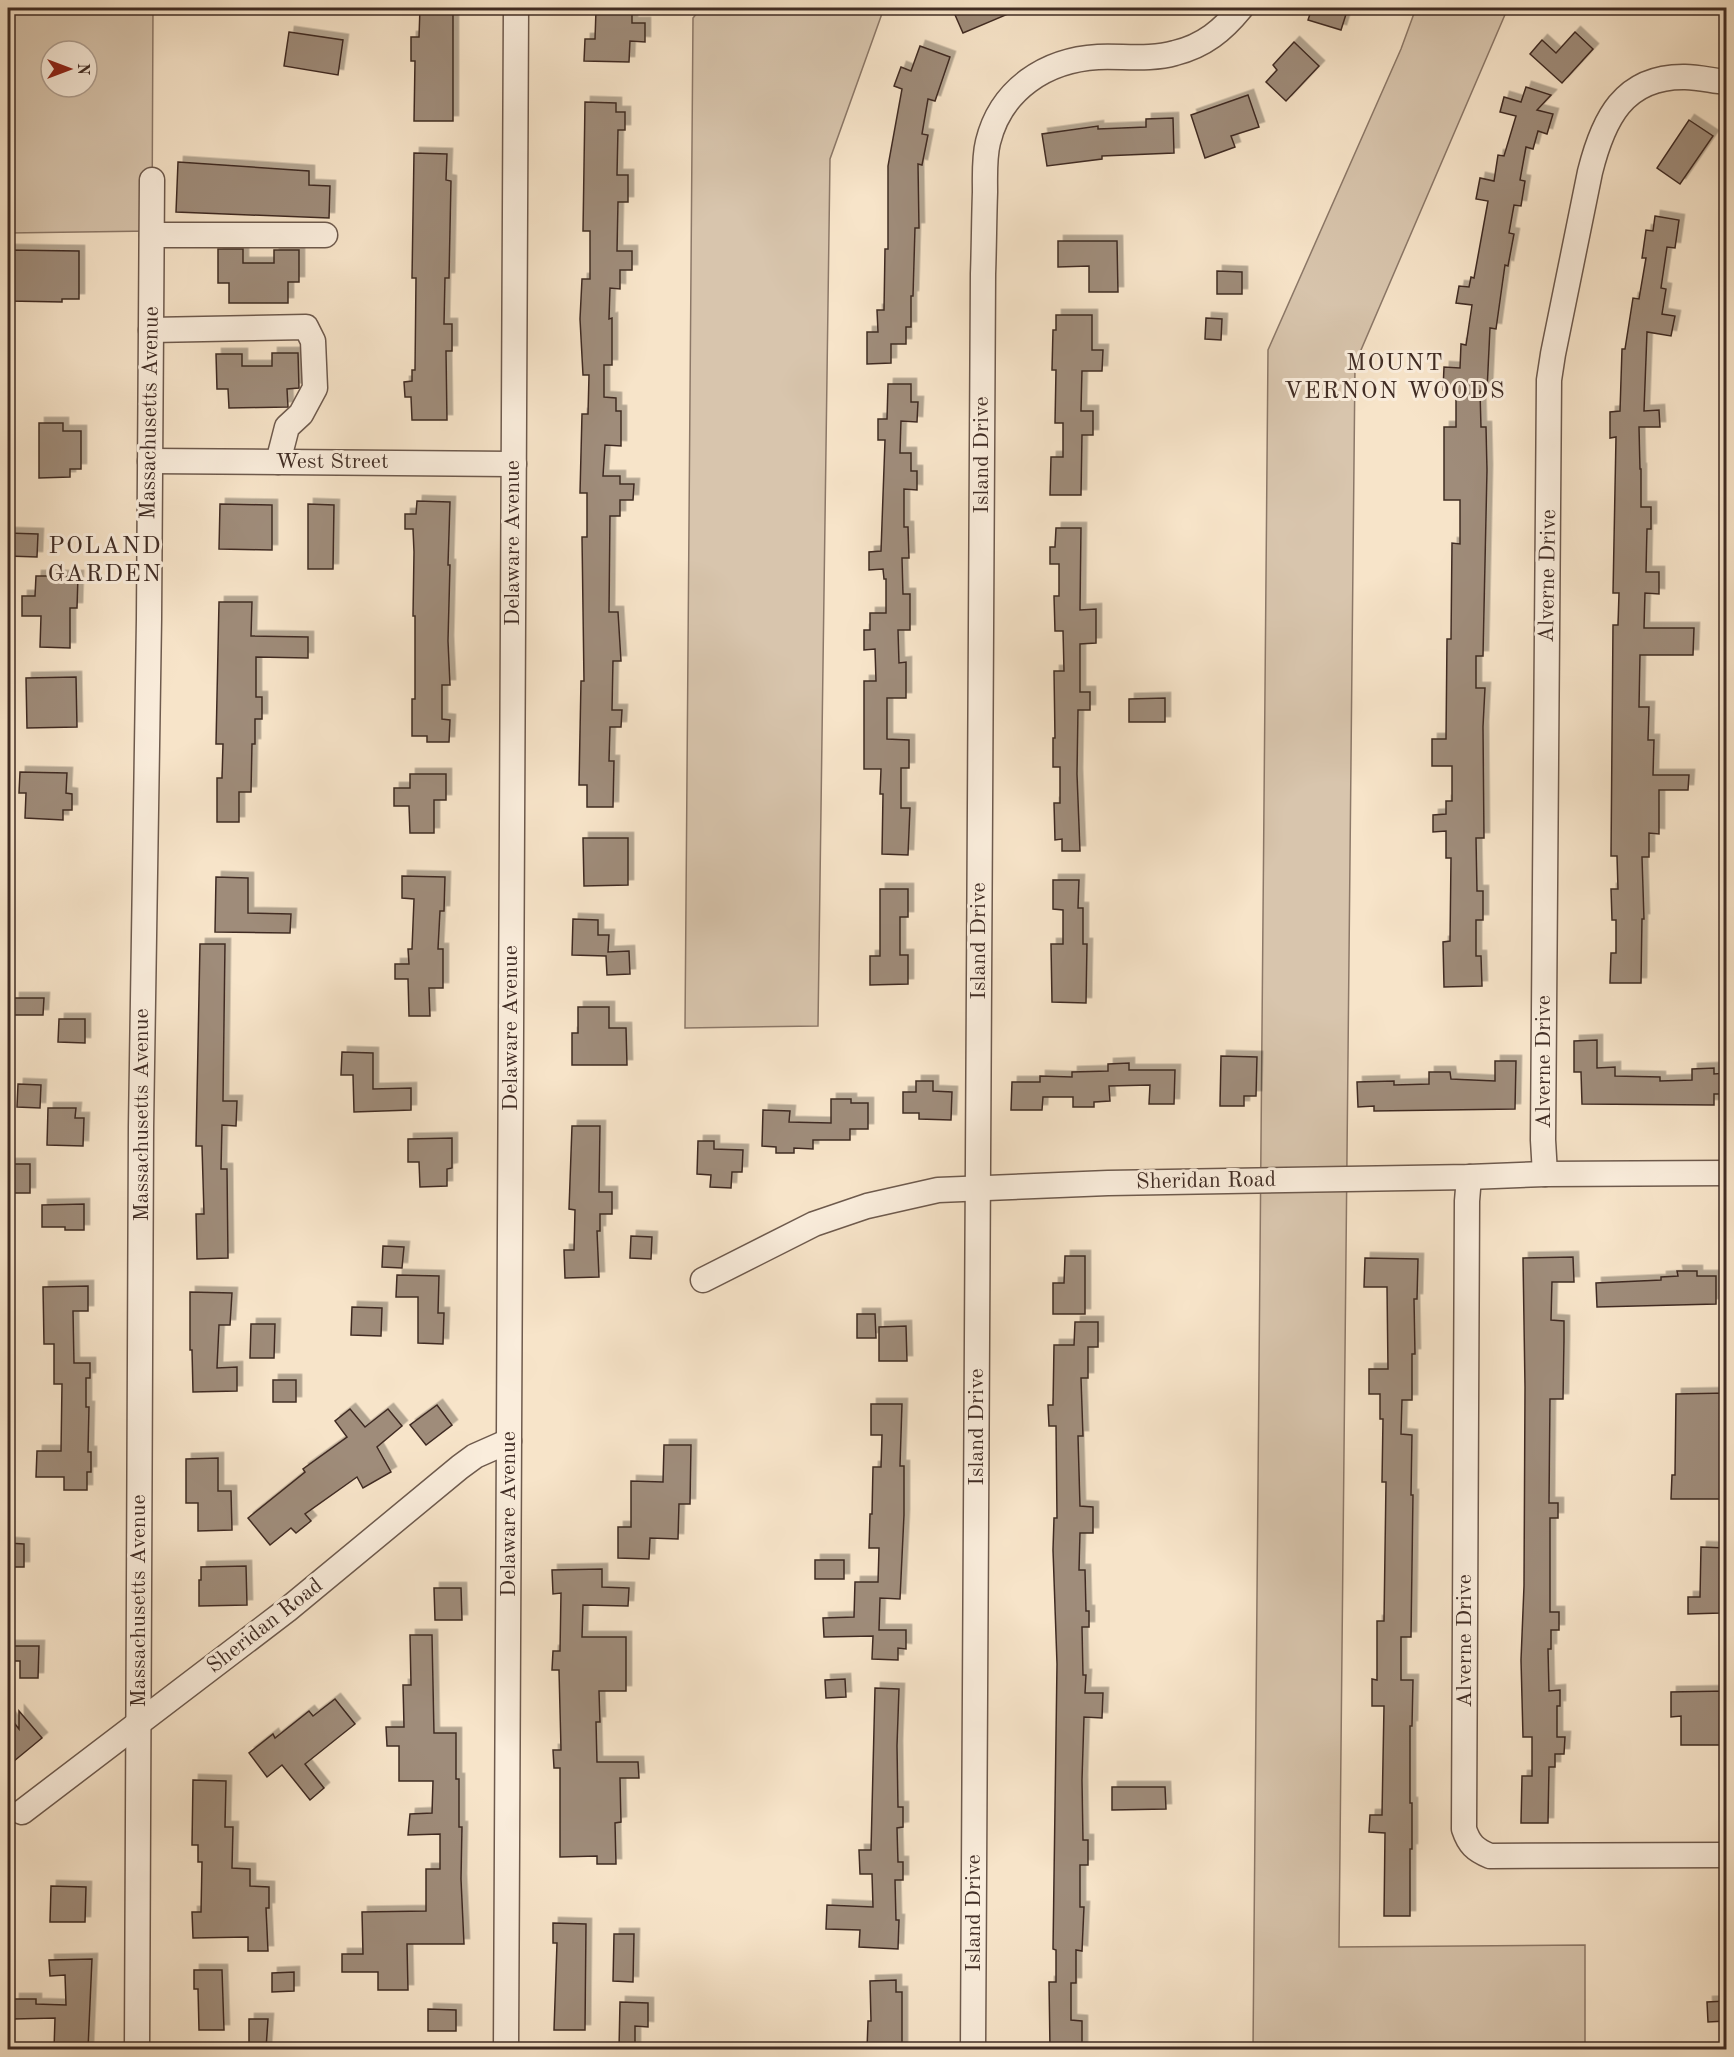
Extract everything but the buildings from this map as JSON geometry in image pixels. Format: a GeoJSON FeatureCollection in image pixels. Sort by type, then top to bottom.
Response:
{"type":"FeatureCollection","features":[{"type":"Feature","properties":{"kind":"street","name":"Delaware Avenue"},"geometry":{"type":"LineString","coordinates":[[506,2049],[516,8]]}},
{"type":"Feature","properties":{"kind":"street","name":"Island Drive"},"geometry":{"type":"LineString","coordinates":[[973,2049],[983,274],[986,153],[988,142],[1002,109],[1019,88],[1041,72],[1077,59],[1154,57],[1192,48],[1210,38],[1241,8]]}},
{"type":"Feature","properties":{"kind":"street","name":"Alverne Drive"},"geometry":{"type":"LineString","coordinates":[[1545,1174],[1543,1140],[1544,897],[1550,380],[1553,354],[1590,172],[1606,123],[1619,103],[1627,96],[1641,87],[1661,80],[1685,77],[1726,82]]}},
{"type":"Feature","properties":{"kind":"street","name":"Massachusetts Avenue"},"geometry":{"type":"LineString","coordinates":[[137,2049],[141,1127],[152,180]]}},
{"type":"Feature","properties":{"kind":"street"},"geometry":{"type":"LineString","coordinates":[[152,235],[325,235]]}},
{"type":"Feature","properties":{"kind":"street"},"geometry":{"type":"LineString","coordinates":[[151,330],[306,327],[313,340],[315,388],[301,414],[287,427],[278,462]]}},
{"type":"Feature","properties":{"kind":"street","name":"West Street"},"geometry":{"type":"LineString","coordinates":[[150,461],[514,464]]}},
{"type":"Feature","properties":{"kind":"street","name":"Sheridan Road"},"geometry":{"type":"LineString","coordinates":[[703,1280],[813,1224],[867,1206],[938,1190],[1108,1183],[1545,1174],[1726,1173]]}},
{"type":"Feature","properties":{"kind":"street","name":"Alverne Drive"},"geometry":{"type":"LineString","coordinates":[[1469,1177],[1467,1201],[1464,1817],[1464,1829],[1468,1841],[1478,1851],[1490,1856],[1726,1855]]}},
{"type":"Feature","properties":{"kind":"street","name":"Sheridan Road"},"geometry":{"type":"LineString","coordinates":[[21,1812],[287,1610],[460,1467],[476,1456],[509,1441]]}},
{"type":"Feature","properties":{"kind":"shaded area"},"geometry":{"type":"Polygon","coordinates":[[[8,8],[153,8],[152,231],[8,233],[8,8]]]}},
{"type":"Feature","properties":{"kind":"shaded area"},"geometry":{"type":"Polygon","coordinates":[[[701,8],[884,8],[830,159],[818,1026],[685,1028],[693,18],[701,8]]]}},
{"type":"Feature","properties":{"kind":"shaded area"},"geometry":{"type":"Polygon","coordinates":[[[1416,8],[1510,8],[1507,10],[1355,364],[1339,1947],[1585,1945],[1585,2049],[1253,2050],[1268,350],[1401,49],[1416,8]]]}},
{"type":"Feature","properties":{"kind":"district","name":"MOUNT VERNON WOODS"},"geometry":{"type":"Point","coordinates":[1395,378]}},
{"type":"Feature","properties":{"kind":"district","name":"POLAND GARDEN"},"geometry":{"type":"Point","coordinates":[105,561]}}]}
